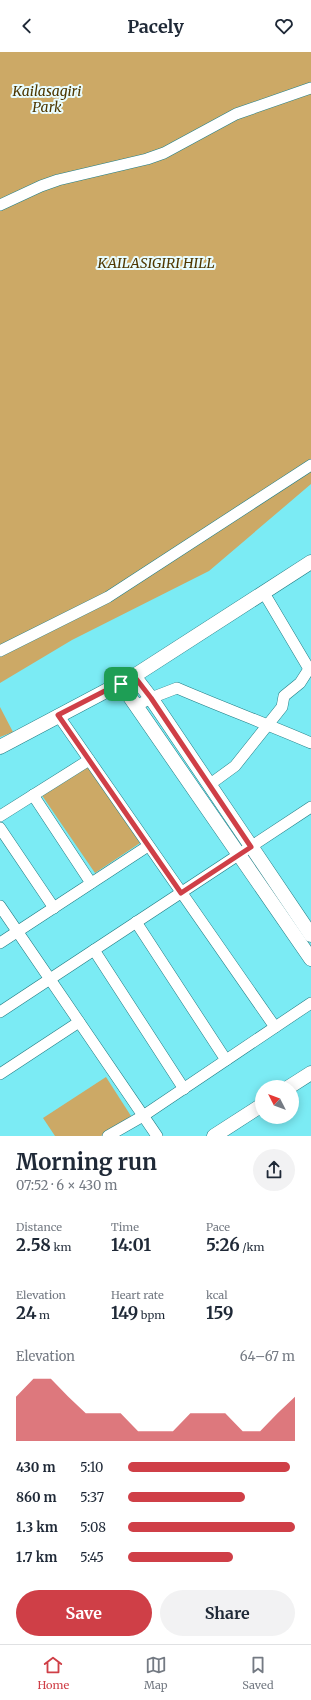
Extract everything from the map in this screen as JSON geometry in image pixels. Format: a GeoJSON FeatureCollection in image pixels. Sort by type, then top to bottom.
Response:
{"type":"FeatureCollection","features":[{"type":"Feature","properties":{"kind":"street"},"geometry":{"type":"LineString","coordinates":[[0,204],[58,180],[164,154],[236,114],[311,88]]}},
{"type":"Feature","properties":{"kind":"street"},"geometry":{"type":"LineString","coordinates":[[0,651],[108,597],[311,465]]}},
{"type":"Feature","properties":{"kind":"street"},"geometry":{"type":"LineString","coordinates":[[0,747],[58,715],[121,684],[311,562]]}},
{"type":"Feature","properties":{"kind":"street"},"geometry":{"type":"LineString","coordinates":[[209,785],[235,766],[282,706],[284,696],[300,683],[310,668],[264,593]]}},
{"type":"Feature","properties":{"kind":"street"},"geometry":{"type":"LineString","coordinates":[[134,676],[151,698],[209,785],[245,850],[311,959]]}},
{"type":"Feature","properties":{"kind":"street"},"geometry":{"type":"LineString","coordinates":[[121,684],[136,706],[311,936]]}},
{"type":"Feature","properties":{"kind":"street"},"geometry":{"type":"LineString","coordinates":[[136,706],[151,698],[177,688],[311,743]]}},
{"type":"Feature","properties":{"kind":"street"},"geometry":{"type":"LineString","coordinates":[[58,715],[275,1027]]}},
{"type":"Feature","properties":{"kind":"street"},"geometry":{"type":"LineString","coordinates":[[0,816],[89,760]]}},
{"type":"Feature","properties":{"kind":"street"},"geometry":{"type":"LineString","coordinates":[[32,795],[91,883]]}},
{"type":"Feature","properties":{"kind":"street"},"geometry":{"type":"LineString","coordinates":[[0,1012],[311,807]]}},
{"type":"Feature","properties":{"kind":"street"},"geometry":{"type":"LineString","coordinates":[[0,828],[54,908]]}},
{"type":"Feature","properties":{"kind":"street"},"geometry":{"type":"LineString","coordinates":[[0,943],[148,846]]}},
{"type":"Feature","properties":{"kind":"street"},"geometry":{"type":"LineString","coordinates":[[0,906],[157,1136]]}},
{"type":"Feature","properties":{"kind":"street"},"geometry":{"type":"LineString","coordinates":[[136,922],[226,1060]]}},
{"type":"Feature","properties":{"kind":"street"},"geometry":{"type":"LineString","coordinates":[[94,950],[184,1088]]}},
{"type":"Feature","properties":{"kind":"street"},"geometry":{"type":"LineString","coordinates":[[108,1136],[143,1116],[311,1003]]}},
{"type":"Feature","properties":{"kind":"street"},"geometry":{"type":"LineString","coordinates":[[0,1074],[79,1022]]}},
{"type":"Feature","properties":{"kind":"street"},"geometry":{"type":"LineString","coordinates":[[299,1081],[311,1073]]}},
{"type":"Feature","properties":{"kind":"street"},"geometry":{"type":"LineString","coordinates":[[214,1136],[255,1110]]}},
{"type":"Feature","properties":{"kind":"green space","name":"KAILASIGIRI HILL"},"geometry":{"type":"Polygon","coordinates":[[[0,52],[311,52],[311,484],[209,571],[72,640],[0,683],[0,52]]]}},
{"type":"Feature","properties":{"kind":"green space"},"geometry":{"type":"Polygon","coordinates":[[[0,707],[13,732],[0,737],[0,707]]]}},
{"type":"Feature","properties":{"kind":"green space"},"geometry":{"type":"Polygon","coordinates":[[[86,763],[140,843],[95,873],[41,794],[86,763]]]}},
{"type":"Feature","properties":{"kind":"green space"},"geometry":{"type":"Polygon","coordinates":[[[106,1077],[131,1116],[101,1136],[55,1136],[43,1118],[106,1077]]]}},
{"type":"Feature","properties":{"kind":"route"},"geometry":{"type":"LineString","coordinates":[[134,676],[151,698],[251,847],[181,893],[58,715],[121,684],[134,676]]}},
{"type":"Feature","properties":{"kind":"park label","name":"Kailasagiri Park"},"geometry":{"type":"Point","coordinates":[47,100]}}]}
